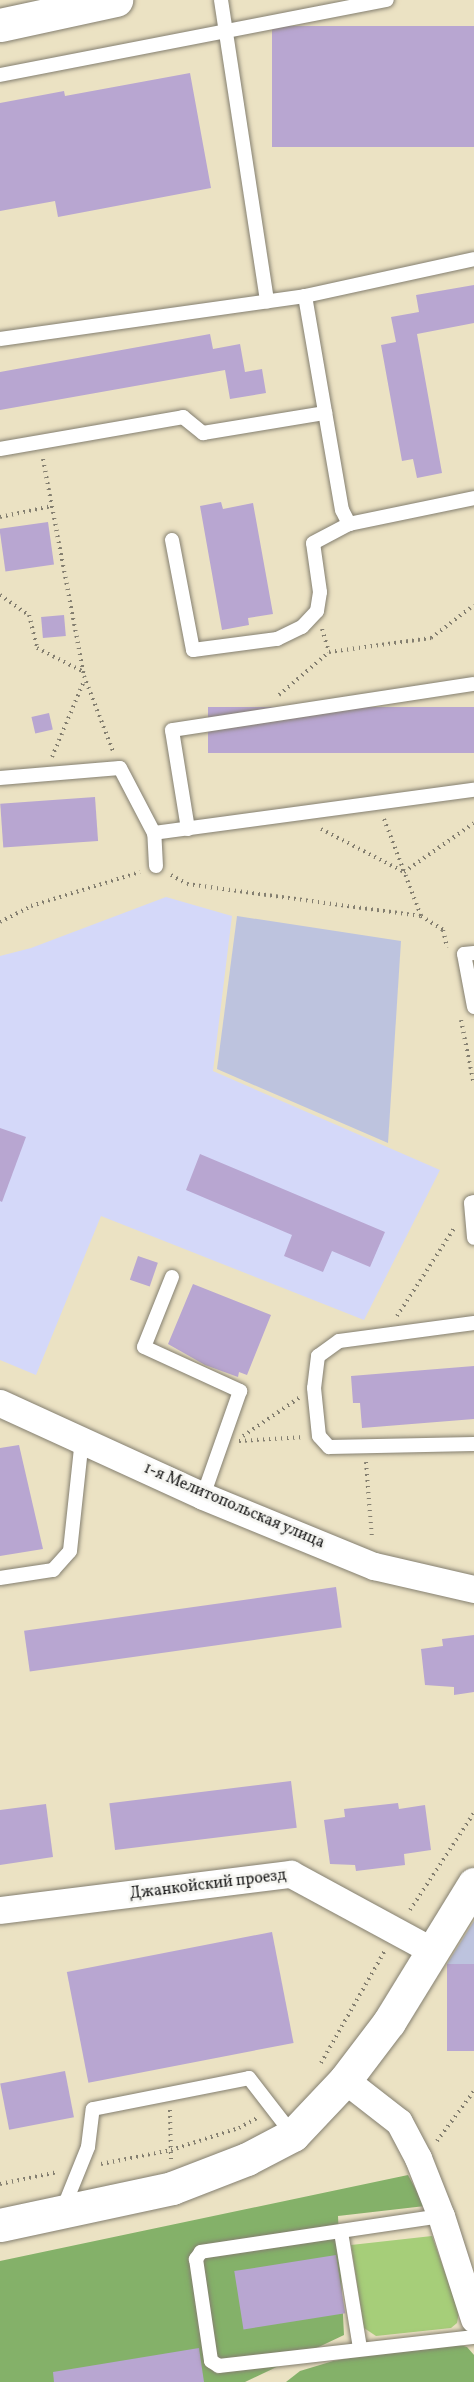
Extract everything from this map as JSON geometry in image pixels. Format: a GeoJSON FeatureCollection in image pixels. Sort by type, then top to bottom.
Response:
{"type":"FeatureCollection","features":[{"type":"Feature","properties":{"kind":"street"},"geometry":{"type":"LineString","coordinates":[[0,25],[116,0]]}},
{"type":"Feature","properties":{"kind":"street","name":"1-я Мелитопольская улица"},"geometry":{"type":"LineString","coordinates":[[0,1404],[82,1438],[203,1496],[374,1566],[474,1589]]}},
{"type":"Feature","properties":{"kind":"street","name":"Джанкойский проезд"},"geometry":{"type":"LineString","coordinates":[[0,1910],[291,1874],[395,1933],[433,1951]]}},
{"type":"Feature","properties":{"kind":"street"},"geometry":{"type":"LineString","coordinates":[[0,2226],[172,2188],[248,2159],[293,2135],[332,2072],[388,2022],[474,1884]]}},
{"type":"Feature","properties":{"kind":"street"},"geometry":{"type":"LineString","coordinates":[[332,2072],[399,2122],[418,2158],[441,2216],[474,2319]]}},
{"type":"Feature","properties":{"kind":"lane"},"geometry":{"type":"LineString","coordinates":[[221,0],[267,302]]}},
{"type":"Feature","properties":{"kind":"lane"},"geometry":{"type":"LineString","coordinates":[[0,75],[387,0]]}},
{"type":"Feature","properties":{"kind":"lane"},"geometry":{"type":"LineString","coordinates":[[0,339],[305,296],[474,259]]}},
{"type":"Feature","properties":{"kind":"lane"},"geometry":{"type":"LineString","coordinates":[[305,296],[342,510],[349,524]]}},
{"type":"Feature","properties":{"kind":"lane"},"geometry":{"type":"LineString","coordinates":[[0,449],[183,417],[202,433],[325,413]]}},
{"type":"Feature","properties":{"kind":"lane"},"geometry":{"type":"LineString","coordinates":[[172,540],[193,650],[277,639],[302,627],[317,611],[320,592],[313,543],[349,524],[474,498]]}},
{"type":"Feature","properties":{"kind":"lane"},"geometry":{"type":"LineString","coordinates":[[188,829],[172,730],[474,684]]}},
{"type":"Feature","properties":{"kind":"lane"},"geometry":{"type":"LineString","coordinates":[[0,778],[120,768],[154,832],[156,867]]}},
{"type":"Feature","properties":{"kind":"lane"},"geometry":{"type":"LineString","coordinates":[[154,832],[474,790]]}},
{"type":"Feature","properties":{"kind":"lane"},"geometry":{"type":"LineString","coordinates":[[474,953],[464,954],[474,1007]]}},
{"type":"Feature","properties":{"kind":"lane"},"geometry":{"type":"LineString","coordinates":[[472,1203],[474,1238]]}},
{"type":"Feature","properties":{"kind":"lane"},"geometry":{"type":"LineString","coordinates":[[172,1277],[144,1347],[240,1391],[203,1496]]}},
{"type":"Feature","properties":{"kind":"lane"},"geometry":{"type":"LineString","coordinates":[[474,1323],[386,1332],[339,1341],[318,1356],[314,1388],[319,1436],[329,1447],[365,1449],[474,1444]]}},
{"type":"Feature","properties":{"kind":"lane"},"geometry":{"type":"LineString","coordinates":[[0,1578],[53,1570],[70,1551],[82,1438]]}},
{"type":"Feature","properties":{"kind":"lane"},"geometry":{"type":"LineString","coordinates":[[61,2213],[88,2147],[93,2109],[249,2078],[293,2135]]}},
{"type":"Feature","properties":{"kind":"lane"},"geometry":{"type":"LineString","coordinates":[[441,2216],[201,2252],[196,2259],[211,2361],[219,2366],[360,2348],[474,2337]]}},
{"type":"Feature","properties":{"kind":"lane"},"geometry":{"type":"LineString","coordinates":[[341,2232],[360,2348]]}},
{"type":"Feature","properties":{"kind":"path"},"geometry":{"type":"LineString","coordinates":[[40,442],[85,680],[120,768]]}},
{"type":"Feature","properties":{"kind":"path"},"geometry":{"type":"LineString","coordinates":[[0,517],[52,507]]}},
{"type":"Feature","properties":{"kind":"path"},"geometry":{"type":"LineString","coordinates":[[0,595],[29,615],[37,648],[83,671]]}},
{"type":"Feature","properties":{"kind":"path"},"geometry":{"type":"LineString","coordinates":[[254,717],[329,652],[431,638],[474,605]]}},
{"type":"Feature","properties":{"kind":"path"},"geometry":{"type":"LineString","coordinates":[[45,774],[85,680]]}},
{"type":"Feature","properties":{"kind":"path"},"geometry":{"type":"LineString","coordinates":[[378,804],[421,916]]}},
{"type":"Feature","properties":{"kind":"path"},"geometry":{"type":"LineString","coordinates":[[293,815],[404,872]]}},
{"type":"Feature","properties":{"kind":"path"},"geometry":{"type":"LineString","coordinates":[[404,872],[474,823]]}},
{"type":"Feature","properties":{"kind":"path"},"geometry":{"type":"LineString","coordinates":[[0,922],[31,906],[156,867],[187,884],[421,916],[443,930]]}},
{"type":"Feature","properties":{"kind":"path"},"geometry":{"type":"LineString","coordinates":[[386,1332],[472,1203]]}},
{"type":"Feature","properties":{"kind":"path"},"geometry":{"type":"LineString","coordinates":[[314,1388],[234,1442],[319,1436]]}},
{"type":"Feature","properties":{"kind":"path"},"geometry":{"type":"LineString","coordinates":[[365,1449],[374,1566]]}},
{"type":"Feature","properties":{"kind":"path"},"geometry":{"type":"LineString","coordinates":[[332,2072],[395,1933],[474,1813]]}},
{"type":"Feature","properties":{"kind":"path"},"geometry":{"type":"LineString","coordinates":[[418,2158],[447,2131],[474,2091]]}},
{"type":"Feature","properties":{"kind":"path"},"geometry":{"type":"LineString","coordinates":[[169,2094],[172,2188]]}},
{"type":"Feature","properties":{"kind":"path"},"geometry":{"type":"LineString","coordinates":[[171,2150],[239,2128],[273,2108]]}},
{"type":"Feature","properties":{"kind":"shaded area"},"geometry":{"type":"Polygon","coordinates":[[[166,897],[232,916],[213,1071],[440,1170],[364,1320],[101,1216],[36,1375],[0,1360],[0,956],[31,948],[166,897]]]}},
{"type":"Feature","properties":{"kind":"shaded area"},"geometry":{"type":"Polygon","coordinates":[[[237,916],[401,941],[388,1143],[217,1069],[237,916]]]}},
{"type":"Feature","properties":{"kind":"shaded area"},"geometry":{"type":"Polygon","coordinates":[[[474,1921],[474,2051],[449,2051],[447,1964],[474,1921]]]}},
{"type":"Feature","properties":{"kind":"green space"},"geometry":{"type":"Polygon","coordinates":[[[408,2175],[425,2206],[338,2216],[344,2335],[245,2382],[0,2382],[0,2261],[408,2175]]]}},
{"type":"Feature","properties":{"kind":"green space"},"geometry":{"type":"Polygon","coordinates":[[[432,2236],[459,2312],[457,2323],[451,2328],[376,2336],[364,2328],[351,2245],[432,2236]]]}},
{"type":"Feature","properties":{"kind":"green space"},"geometry":{"type":"Polygon","coordinates":[[[447,2341],[467,2347],[474,2355],[474,2382],[286,2382],[300,2371],[333,2361],[447,2341]]]}},
{"type":"Feature","properties":{"kind":"building"},"geometry":{"type":"Polygon","coordinates":[[[272,26],[474,26],[474,147],[272,147],[272,26]]]}},
{"type":"Feature","properties":{"kind":"building"},"geometry":{"type":"Polygon","coordinates":[[[190,73],[211,188],[58,217],[55,201],[0,211],[0,103],[64,91],[65,96],[190,73]]]}},
{"type":"Feature","properties":{"kind":"building"},"geometry":{"type":"Polygon","coordinates":[[[474,285],[474,323],[417,334],[442,473],[417,478],[413,459],[402,461],[381,345],[396,342],[391,317],[419,312],[416,295],[474,285]]]}},
{"type":"Feature","properties":{"kind":"building"},"geometry":{"type":"Polygon","coordinates":[[[210,334],[213,349],[240,344],[245,372],[262,369],[266,393],[230,399],[225,370],[0,410],[0,372],[210,334]]]}},
{"type":"Feature","properties":{"kind":"building"},"geometry":{"type":"Polygon","coordinates":[[[221,502],[223,509],[253,503],[273,614],[248,618],[249,625],[222,630],[200,506],[221,502]]]}},
{"type":"Feature","properties":{"kind":"building"},"geometry":{"type":"Polygon","coordinates":[[[48,522],[54,565],[5,571],[0,529],[48,522]]]}},
{"type":"Feature","properties":{"kind":"building"},"geometry":{"type":"Polygon","coordinates":[[[64,615],[66,636],[43,638],[41,617],[64,615]]]}},
{"type":"Feature","properties":{"kind":"building"},"geometry":{"type":"Polygon","coordinates":[[[208,707],[474,707],[474,753],[208,753],[208,707]]]}},
{"type":"Feature","properties":{"kind":"building"},"geometry":{"type":"Polygon","coordinates":[[[49,713],[53,730],[35,734],[31,717],[49,713]]]}},
{"type":"Feature","properties":{"kind":"building"},"geometry":{"type":"Polygon","coordinates":[[[95,797],[98,841],[3,848],[0,804],[95,797]]]}},
{"type":"Feature","properties":{"kind":"building"},"geometry":{"type":"Polygon","coordinates":[[[0,1128],[26,1137],[2,1202],[0,1201],[0,1128]]]}},
{"type":"Feature","properties":{"kind":"building"},"geometry":{"type":"Polygon","coordinates":[[[200,1154],[385,1232],[370,1267],[332,1251],[323,1272],[284,1256],[292,1235],[186,1190],[200,1154]]]}},
{"type":"Feature","properties":{"kind":"building"},"geometry":{"type":"Polygon","coordinates":[[[138,1256],[158,1263],[150,1286],[130,1280],[138,1256]]]}},
{"type":"Feature","properties":{"kind":"building"},"geometry":{"type":"Polygon","coordinates":[[[193,1284],[271,1315],[247,1375],[239,1372],[238,1377],[205,1365],[168,1344],[193,1284]]]}},
{"type":"Feature","properties":{"kind":"building"},"geometry":{"type":"Polygon","coordinates":[[[474,1366],[474,1419],[362,1428],[360,1403],[353,1403],[351,1376],[474,1366]]]}},
{"type":"Feature","properties":{"kind":"building"},"geometry":{"type":"Polygon","coordinates":[[[19,1445],[43,1549],[0,1556],[0,1448],[19,1445]]]}},
{"type":"Feature","properties":{"kind":"building"},"geometry":{"type":"Polygon","coordinates":[[[336,1587],[342,1628],[30,1671],[24,1631],[336,1587]]]}},
{"type":"Feature","properties":{"kind":"building"},"geometry":{"type":"Polygon","coordinates":[[[474,1635],[474,1692],[454,1695],[454,1687],[425,1685],[421,1649],[443,1646],[442,1639],[474,1635]]]}},
{"type":"Feature","properties":{"kind":"building"},"geometry":{"type":"Polygon","coordinates":[[[291,1781],[297,1828],[115,1850],[109,1803],[291,1781]]]}},
{"type":"Feature","properties":{"kind":"building"},"geometry":{"type":"Polygon","coordinates":[[[398,1803],[399,1809],[425,1805],[431,1850],[404,1854],[405,1865],[356,1871],[355,1865],[330,1864],[324,1820],[345,1817],[344,1809],[398,1803]]]}},
{"type":"Feature","properties":{"kind":"building"},"geometry":{"type":"Polygon","coordinates":[[[46,1804],[53,1857],[0,1865],[0,1810],[46,1804]]]}},
{"type":"Feature","properties":{"kind":"building"},"geometry":{"type":"Polygon","coordinates":[[[272,1932],[294,2043],[88,2083],[67,1972],[272,1932]]]}},
{"type":"Feature","properties":{"kind":"building"},"geometry":{"type":"Polygon","coordinates":[[[447,1964],[474,1964],[474,2051],[447,2051],[447,1964]]]}},
{"type":"Feature","properties":{"kind":"building"},"geometry":{"type":"Polygon","coordinates":[[[65,2071],[74,2117],[9,2130],[0,2084],[65,2071]]]}},
{"type":"Feature","properties":{"kind":"building"},"geometry":{"type":"Polygon","coordinates":[[[336,2255],[345,2313],[243,2329],[234,2271],[336,2255]]]}},
{"type":"Feature","properties":{"kind":"building"},"geometry":{"type":"Polygon","coordinates":[[[199,2348],[204,2382],[54,2382],[53,2372],[199,2348]]]}}]}
